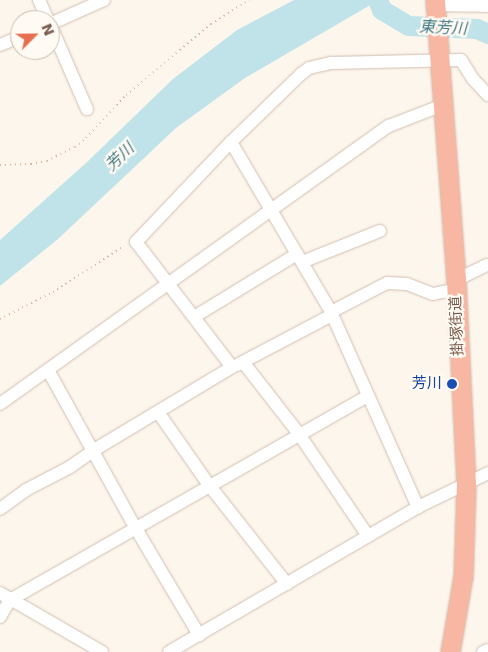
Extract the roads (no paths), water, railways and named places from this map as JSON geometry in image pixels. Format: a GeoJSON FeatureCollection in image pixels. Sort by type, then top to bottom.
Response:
{"type":"FeatureCollection","features":[{"type":"Feature","properties":{"kind":"highway","name":"掛塚街道"},"geometry":{"type":"LineString","coordinates":[[436,6],[456,285],[466,483],[463,576],[450,652]]}},
{"type":"Feature","properties":{"kind":"street"},"geometry":{"type":"LineString","coordinates":[[60,20],[104,0]]}},
{"type":"Feature","properties":{"kind":"street"},"geometry":{"type":"LineString","coordinates":[[436,6],[482,3]]}},
{"type":"Feature","properties":{"kind":"street"},"geometry":{"type":"LineString","coordinates":[[60,47],[87,110]]}},
{"type":"Feature","properties":{"kind":"street"},"geometry":{"type":"LineString","coordinates":[[368,536],[299,434],[194,317],[136,242],[232,142],[309,68],[331,63],[439,56],[461,60],[473,80],[488,95]]}},
{"type":"Feature","properties":{"kind":"street"},"geometry":{"type":"LineString","coordinates":[[0,404],[390,126],[443,106]]}},
{"type":"Feature","properties":{"kind":"street"},"geometry":{"type":"LineString","coordinates":[[232,142],[332,313],[367,396],[418,507]]}},
{"type":"Feature","properties":{"kind":"street"},"geometry":{"type":"LineString","coordinates":[[194,317],[300,258],[380,231]]}},
{"type":"Feature","properties":{"kind":"street"},"geometry":{"type":"LineString","coordinates":[[0,509],[26,490],[70,467],[94,450],[237,364],[387,283],[407,284],[433,294],[456,285],[488,265]]}},
{"type":"Feature","properties":{"kind":"street"},"geometry":{"type":"LineString","coordinates":[[48,370],[136,527],[200,635]]}},
{"type":"Feature","properties":{"kind":"street"},"geometry":{"type":"LineString","coordinates":[[0,617],[5,597],[136,527],[367,396]]}},
{"type":"Feature","properties":{"kind":"street"},"geometry":{"type":"LineString","coordinates":[[158,412],[210,485],[287,584]]}},
{"type":"Feature","properties":{"kind":"street"},"geometry":{"type":"LineString","coordinates":[[169,652],[418,507],[488,473]]}},
{"type":"Feature","properties":{"kind":"street"},"geometry":{"type":"LineString","coordinates":[[5,597],[102,652]]}},
{"type":"Feature","properties":{"kind":"street"},"geometry":{"type":"LineString","coordinates":[[483,652],[488,650]]}},
{"type":"Feature","properties":{"kind":"water"},"geometry":{"type":"Polygon","coordinates":[[[294,0],[379,0],[245,78],[176,128],[58,239],[0,286],[0,240],[86,163],[173,79],[237,30],[294,0]]]}},
{"type":"Feature","properties":{"kind":"waterway","name":"東芳川"},"geometry":{"type":"LineString","coordinates":[[378,0],[382,10],[409,26],[477,29],[488,34]]}},
{"type":"Feature","properties":{"kind":"place","name":"芳川"},"geometry":{"type":"Point","coordinates":[452,384]}}]}
